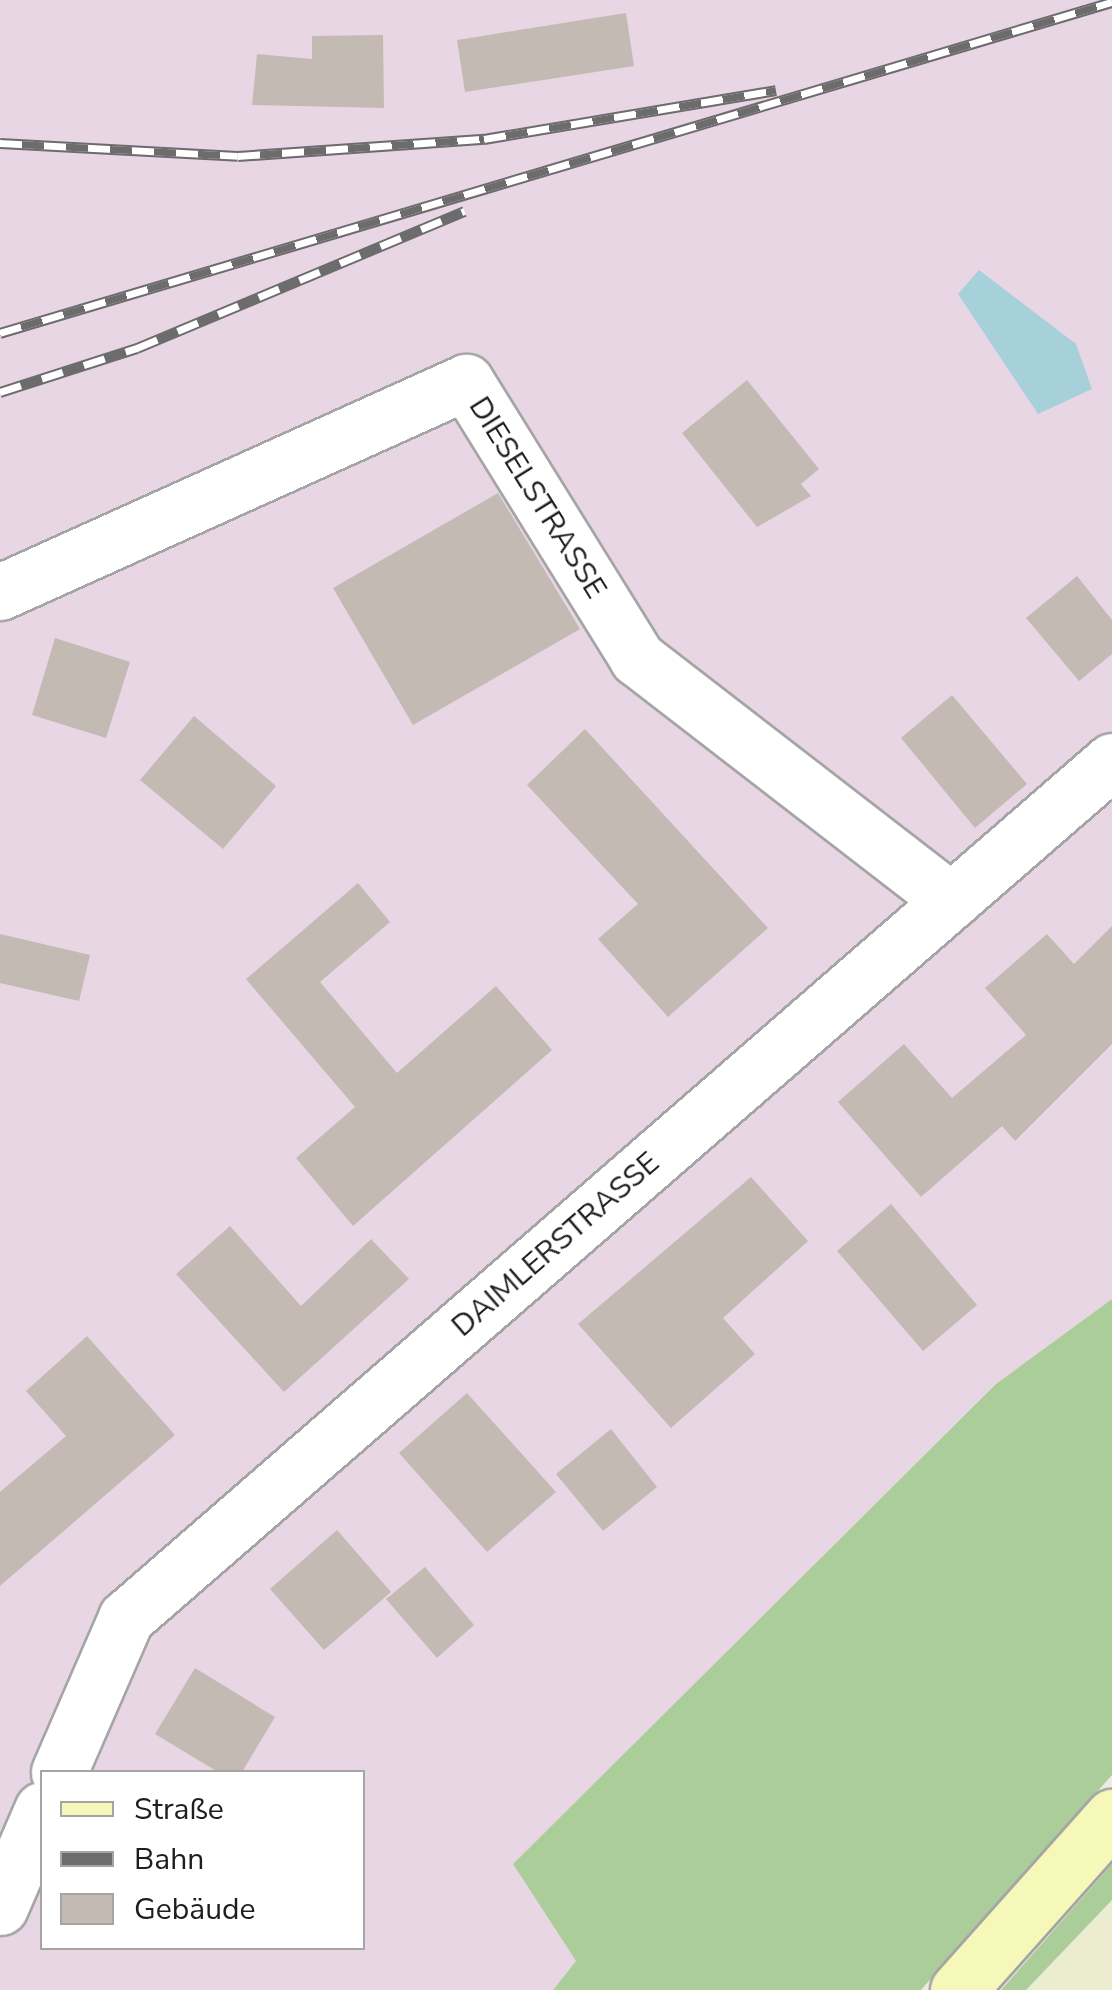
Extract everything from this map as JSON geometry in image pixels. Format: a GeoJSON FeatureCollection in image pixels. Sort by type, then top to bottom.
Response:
{"type":"FeatureCollection","features":[{"type":"Feature","properties":{"kind":"street","name":"DIESELSTRASSE"},"geometry":{"type":"LineString","coordinates":[[0,592],[466,382],[637,658],[951,901]]}},
{"type":"Feature","properties":{"kind":"street","name":"DAIMLERSTRASSE"},"geometry":{"type":"LineString","coordinates":[[60,1770],[126,1618],[1112,762]]}},
{"type":"Feature","properties":{"kind":"street"},"geometry":{"type":"LineString","coordinates":[[0,1907],[40,1815]]}},
{"type":"Feature","properties":{"kind":"street"},"geometry":{"type":"LineString","coordinates":[[958,1990],[1112,1816]]}},
{"type":"Feature","properties":{"kind":"shaded area"},"geometry":{"type":"Polygon","coordinates":[[[0,0],[1112,0],[1112,1299],[996,1384],[513,1864],[576,1961],[553,1990],[0,1990],[0,0]]]}},
{"type":"Feature","properties":{"kind":"green space"},"geometry":{"type":"Polygon","coordinates":[[[1112,1299],[1112,1775],[921,1990],[553,1990],[576,1961],[513,1864],[996,1384],[1112,1299]]]}},
{"type":"Feature","properties":{"kind":"green space"},"geometry":{"type":"Polygon","coordinates":[[[1112,1864],[1112,1900],[1026,1990],[1001,1990],[1112,1864]]]}},
{"type":"Feature","properties":{"kind":"green space"},"geometry":{"type":"Polygon","coordinates":[[[1112,1900],[1112,1990],[1026,1990],[1112,1900]]]}},
{"type":"Feature","properties":{"kind":"water"},"geometry":{"type":"Polygon","coordinates":[[[979,270],[1076,344],[1092,389],[1038,414],[958,294],[979,270]]]}},
{"type":"Feature","properties":{"kind":"building"},"geometry":{"type":"Polygon","coordinates":[[[626,13],[634,66],[465,92],[457,40],[626,13]]]}},
{"type":"Feature","properties":{"kind":"building"},"geometry":{"type":"Polygon","coordinates":[[[383,35],[384,108],[252,105],[257,54],[312,59],[312,36],[383,35]]]}},
{"type":"Feature","properties":{"kind":"building"},"geometry":{"type":"Polygon","coordinates":[[[747,380],[819,469],[801,484],[811,496],[757,527],[682,433],[747,380]]]}},
{"type":"Feature","properties":{"kind":"building"},"geometry":{"type":"Polygon","coordinates":[[[498,493],[580,629],[413,725],[333,588],[498,493]]]}},
{"type":"Feature","properties":{"kind":"building"},"geometry":{"type":"Polygon","coordinates":[[[1077,576],[1112,620],[1112,654],[1079,681],[1026,618],[1077,576]]]}},
{"type":"Feature","properties":{"kind":"building"},"geometry":{"type":"Polygon","coordinates":[[[55,638],[130,662],[106,738],[32,715],[55,638]]]}},
{"type":"Feature","properties":{"kind":"building"},"geometry":{"type":"Polygon","coordinates":[[[952,695],[1027,784],[975,828],[901,738],[952,695]]]}},
{"type":"Feature","properties":{"kind":"building"},"geometry":{"type":"Polygon","coordinates":[[[194,716],[276,786],[223,849],[140,780],[194,716]]]}},
{"type":"Feature","properties":{"kind":"building"},"geometry":{"type":"Polygon","coordinates":[[[585,729],[768,928],[668,1017],[598,939],[638,904],[527,785],[585,729]]]}},
{"type":"Feature","properties":{"kind":"building"},"geometry":{"type":"Polygon","coordinates":[[[358,883],[390,922],[320,982],[397,1073],[496,986],[552,1050],[353,1226],[296,1158],[355,1107],[246,979],[358,883]]]}},
{"type":"Feature","properties":{"kind":"building"},"geometry":{"type":"Polygon","coordinates":[[[1112,926],[1112,1044],[1015,1141],[1002,1126],[921,1197],[838,1102],[904,1044],[952,1098],[1026,1035],[985,988],[1047,934],[1074,964],[1112,926]]]}},
{"type":"Feature","properties":{"kind":"building"},"geometry":{"type":"Polygon","coordinates":[[[0,934],[90,955],[79,1001],[0,983],[0,934]]]}},
{"type":"Feature","properties":{"kind":"building"},"geometry":{"type":"Polygon","coordinates":[[[751,1177],[808,1241],[723,1318],[755,1354],[671,1428],[578,1324],[751,1177]]]}},
{"type":"Feature","properties":{"kind":"building"},"geometry":{"type":"Polygon","coordinates":[[[891,1204],[977,1305],[923,1351],[837,1251],[891,1204]]]}},
{"type":"Feature","properties":{"kind":"building"},"geometry":{"type":"Polygon","coordinates":[[[230,1226],[301,1306],[371,1239],[409,1279],[284,1392],[176,1274],[230,1226]]]}},
{"type":"Feature","properties":{"kind":"building"},"geometry":{"type":"Polygon","coordinates":[[[87,1336],[175,1435],[0,1586],[0,1492],[66,1436],[26,1391],[87,1336]]]}},
{"type":"Feature","properties":{"kind":"building"},"geometry":{"type":"Polygon","coordinates":[[[467,1393],[556,1492],[487,1552],[399,1453],[467,1393]]]}},
{"type":"Feature","properties":{"kind":"building"},"geometry":{"type":"Polygon","coordinates":[[[611,1429],[657,1487],[603,1531],[556,1474],[611,1429]]]}},
{"type":"Feature","properties":{"kind":"building"},"geometry":{"type":"Polygon","coordinates":[[[337,1530],[391,1592],[324,1650],[270,1589],[337,1530]]]}},
{"type":"Feature","properties":{"kind":"building"},"geometry":{"type":"Polygon","coordinates":[[[425,1567],[474,1625],[437,1658],[386,1599],[425,1567]]]}},
{"type":"Feature","properties":{"kind":"building"},"geometry":{"type":"Polygon","coordinates":[[[195,1668],[275,1717],[243,1770],[215,1770],[155,1734],[195,1668]]]}},
{"type":"Feature","properties":{"kind":"railway"},"geometry":{"type":"LineString","coordinates":[[0,333],[1112,2]]}},
{"type":"Feature","properties":{"kind":"railway"},"geometry":{"type":"LineString","coordinates":[[0,143],[238,156],[484,139],[776,90]]}},
{"type":"Feature","properties":{"kind":"railway"},"geometry":{"type":"LineString","coordinates":[[0,392],[137,348],[465,211]]}}]}
